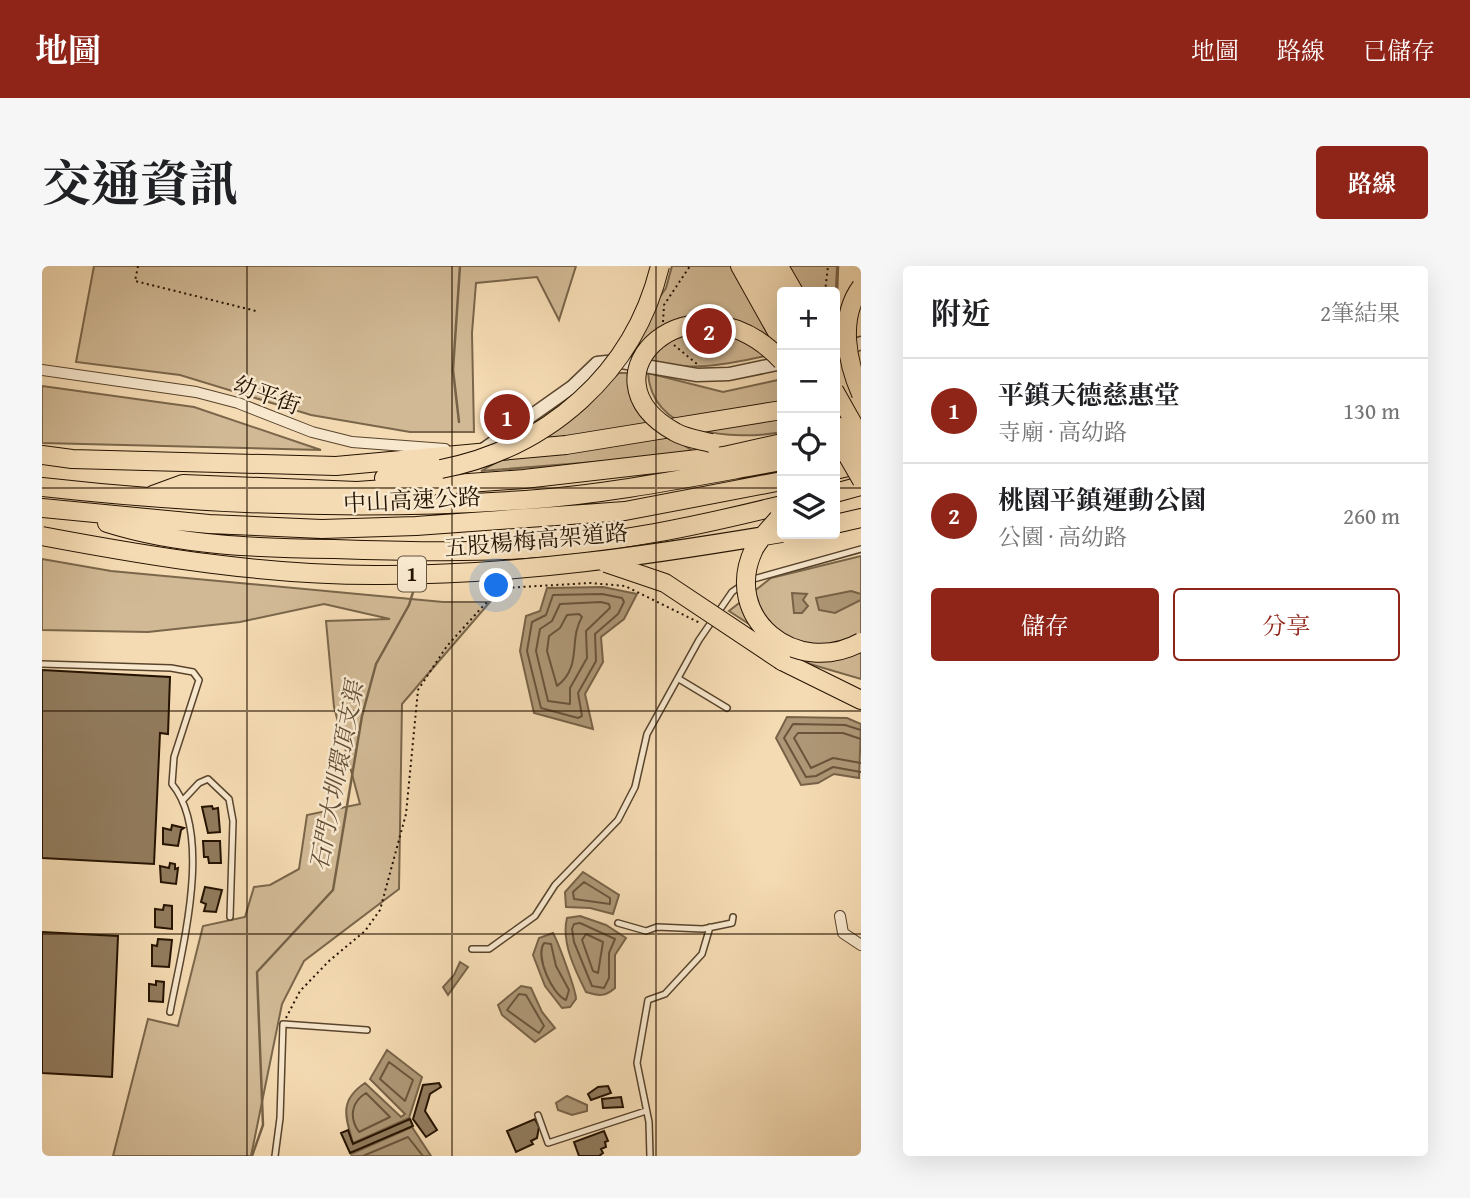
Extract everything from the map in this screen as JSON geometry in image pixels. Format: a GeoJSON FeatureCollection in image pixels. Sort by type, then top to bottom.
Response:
{"type":"FeatureCollection","features":[{"type":"Feature","properties":{"kind":"highway"},"geometry":{"type":"LineString","coordinates":[[307,487],[441,469],[503,452],[546,428],[573,408],[598,384],[634,334],[648,309],[660,266]]}},
{"type":"Feature","properties":{"kind":"highway"},"geometry":{"type":"LineString","coordinates":[[739,266],[777,334]]}},
{"type":"Feature","properties":{"kind":"highway"},"geometry":{"type":"LineString","coordinates":[[752,266],[777,311]]}},
{"type":"Feature","properties":{"kind":"highway"},"geometry":{"type":"LineString","coordinates":[[766,266],[778,287]]}},
{"type":"Feature","properties":{"kind":"highway"},"geometry":{"type":"LineString","coordinates":[[780,266],[792,287]]}},
{"type":"Feature","properties":{"kind":"highway"},"geometry":{"type":"LineString","coordinates":[[840,397],[861,393],[851,372],[847,330],[850,307],[861,287]]}},
{"type":"Feature","properties":{"kind":"highway"},"geometry":{"type":"LineString","coordinates":[[760,446],[711,443],[677,433],[649,411],[640,393],[637,374],[641,347],[652,329],[688,309],[728,312],[760,335],[777,356]]}},
{"type":"Feature","properties":{"kind":"highway"},"geometry":{"type":"LineString","coordinates":[[840,372],[861,412]]}},
{"type":"Feature","properties":{"kind":"highway"},"geometry":{"type":"LineString","coordinates":[[840,399],[861,436]]}},
{"type":"Feature","properties":{"kind":"highway"},"geometry":{"type":"LineString","coordinates":[[42,455],[72,459],[336,466],[566,446],[777,411]]}},
{"type":"Feature","properties":{"kind":"highway"},"geometry":{"type":"LineString","coordinates":[[836,413],[861,457]]}},
{"type":"Feature","properties":{"kind":"highway"},"geometry":{"type":"LineString","coordinates":[[840,433],[861,427]]}},
{"type":"Feature","properties":{"kind":"highway"},"geometry":{"type":"LineString","coordinates":[[143,499],[183,484],[357,491],[524,479],[724,457],[777,444]]}},
{"type":"Feature","properties":{"kind":"highway"},"geometry":{"type":"LineString","coordinates":[[840,444],[861,484],[840,492]]}},
{"type":"Feature","properties":{"kind":"highway"},"geometry":{"type":"LineString","coordinates":[[840,450],[861,445]]}},
{"type":"Feature","properties":{"kind":"highway","name":"中山高速公路"},"geometry":{"type":"LineString","coordinates":[[42,487],[143,499],[283,505],[407,505],[526,500],[622,489],[777,462]]}},
{"type":"Feature","properties":{"kind":"highway"},"geometry":{"type":"LineString","coordinates":[[840,469],[861,464]]}},
{"type":"Feature","properties":{"kind":"highway","name":"中山高速公路"},"geometry":{"type":"LineString","coordinates":[[42,508],[77,513],[322,529],[416,526],[625,511],[777,482]]}},
{"type":"Feature","properties":{"kind":"highway"},"geometry":{"type":"LineString","coordinates":[[77,513],[145,535],[263,548],[382,550],[525,549],[612,541],[777,519]]}},
{"type":"Feature","properties":{"kind":"highway"},"geometry":{"type":"LineString","coordinates":[[840,523],[861,519]]}},
{"type":"Feature","properties":{"kind":"highway","name":"五股楊梅高架道路"},"geometry":{"type":"LineString","coordinates":[[42,536],[192,561],[384,575],[501,570],[654,554],[777,520]]}},
{"type":"Feature","properties":{"kind":"highway"},"geometry":{"type":"LineString","coordinates":[[777,523],[754,549],[749,569],[751,607],[761,627],[786,646],[814,654],[830,655],[861,642]]}},
{"type":"Feature","properties":{"kind":"highway"},"geometry":{"type":"LineString","coordinates":[[382,550],[450,557],[576,558],[633,570],[665,583],[782,661],[861,700]]}},
{"type":"Feature","properties":{"kind":"highway"},"geometry":{"type":"LineString","coordinates":[[782,661],[861,693]]}},
{"type":"Feature","properties":{"kind":"street"},"geometry":{"type":"LineString","coordinates":[[840,351],[861,343]]}},
{"type":"Feature","properties":{"kind":"street"},"geometry":{"type":"LineString","coordinates":[[480,452],[572,387],[597,363],[617,361],[697,375],[729,374],[777,363]]}},
{"type":"Feature","properties":{"kind":"street","name":"幼平街"},"geometry":{"type":"LineString","coordinates":[[42,370],[196,392],[238,403],[313,432],[352,442],[480,452]]}},
{"type":"Feature","properties":{"kind":"street"},"geometry":{"type":"LineString","coordinates":[[840,916],[843,933],[861,945]]}},
{"type":"Feature","properties":{"kind":"lane"},"geometry":{"type":"LineString","coordinates":[[471,949],[489,949],[535,916],[555,885],[618,820],[635,787],[647,734],[707,627],[732,592],[754,576],[861,549]]}},
{"type":"Feature","properties":{"kind":"lane"},"geometry":{"type":"LineString","coordinates":[[42,664],[194,672],[199,680],[174,757],[172,785],[184,799],[193,863],[192,893],[170,1012]]}},
{"type":"Feature","properties":{"kind":"lane"},"geometry":{"type":"LineString","coordinates":[[678,679],[727,708]]}},
{"type":"Feature","properties":{"kind":"lane"},"geometry":{"type":"LineString","coordinates":[[184,799],[199,783],[208,779],[229,799],[233,821],[230,917]]}},
{"type":"Feature","properties":{"kind":"lane"},"geometry":{"type":"LineString","coordinates":[[618,923],[646,931],[657,927],[710,928],[732,923],[733,917]]}},
{"type":"Feature","properties":{"kind":"lane"},"geometry":{"type":"LineString","coordinates":[[650,1156],[646,1111],[637,1063],[648,1000],[665,994],[702,954],[710,928]]}},
{"type":"Feature","properties":{"kind":"lane"},"geometry":{"type":"LineString","coordinates":[[275,1156],[280,1118],[283,1024],[367,1030]]}},
{"type":"Feature","properties":{"kind":"lane"},"geometry":{"type":"LineString","coordinates":[[538,1115],[548,1143],[646,1111]]}},
{"type":"Feature","properties":{"kind":"path"},"geometry":{"type":"LineString","coordinates":[[138,266],[135,281],[256,311]]}},
{"type":"Feature","properties":{"kind":"path"},"geometry":{"type":"LineString","coordinates":[[826,287],[828,266]]}},
{"type":"Feature","properties":{"kind":"path"},"geometry":{"type":"LineString","coordinates":[[283,1024],[300,991],[329,961],[365,931],[380,910],[406,814],[418,690],[447,646],[484,605],[504,588],[590,583],[625,586],[707,627]]}},
{"type":"Feature","properties":{"kind":"shaded area"},"geometry":{"type":"Polygon","coordinates":[[[94,266],[576,266],[559,320],[537,277],[476,283],[472,333],[474,432],[410,432],[311,415],[180,375],[76,362],[94,266]]]}},
{"type":"Feature","properties":{"kind":"shaded area"},"geometry":{"type":"Polygon","coordinates":[[[672,266],[837,266],[836,287],[777,287],[777,353],[721,364],[661,364],[621,352],[666,288],[672,266]]]}},
{"type":"Feature","properties":{"kind":"shaded area"},"geometry":{"type":"Polygon","coordinates":[[[619,373],[627,373],[633,402],[657,427],[697,454],[481,471],[555,430],[619,373]]]}},
{"type":"Feature","properties":{"kind":"shaded area"},"geometry":{"type":"Polygon","coordinates":[[[648,373],[723,392],[777,380],[777,433],[719,434],[698,429],[679,421],[664,410],[653,394],[648,373]]]}},
{"type":"Feature","properties":{"kind":"shaded area"},"geometry":{"type":"Polygon","coordinates":[[[42,386],[194,407],[321,450],[42,443],[42,386]]]}},
{"type":"Feature","properties":{"kind":"shaded area"},"geometry":{"type":"Polygon","coordinates":[[[861,556],[861,679],[810,664],[729,611],[771,578],[861,556]]]}},
{"type":"Feature","properties":{"kind":"shaded area"},"geometry":{"type":"Polygon","coordinates":[[[42,559],[111,571],[443,602],[490,602],[402,704],[399,889],[304,961],[282,1004],[251,1156],[113,1156],[148,1019],[178,1026],[203,926],[245,917],[254,887],[270,885],[299,869],[307,815],[360,804],[334,707],[326,621],[390,619],[324,604],[240,622],[148,632],[42,630],[42,559]]]}},
{"type":"Feature","properties":{"kind":"water"},"geometry":{"type":"Polygon","coordinates":[[[603,587],[637,594],[624,619],[601,637],[603,662],[585,694],[593,729],[534,713],[520,651],[526,616],[540,611],[547,588],[603,587]]]}},
{"type":"Feature","properties":{"kind":"water"},"geometry":{"type":"Polygon","coordinates":[[[851,591],[861,594],[861,600],[835,613],[819,610],[816,598],[851,591]]]}},
{"type":"Feature","properties":{"kind":"water"},"geometry":{"type":"Polygon","coordinates":[[[792,593],[807,594],[803,600],[808,606],[802,613],[794,613],[792,593]]]}},
{"type":"Feature","properties":{"kind":"water"},"geometry":{"type":"Polygon","coordinates":[[[787,717],[847,718],[861,724],[859,778],[834,774],[818,783],[801,785],[776,738],[787,717]]]}},
{"type":"Feature","properties":{"kind":"water"},"geometry":{"type":"Polygon","coordinates":[[[583,872],[619,895],[613,914],[590,908],[566,907],[565,892],[583,872]]]}},
{"type":"Feature","properties":{"kind":"water"},"geometry":{"type":"Polygon","coordinates":[[[580,916],[606,925],[626,938],[615,955],[615,988],[605,994],[586,992],[570,956],[566,937],[567,918],[580,916]]]}},
{"type":"Feature","properties":{"kind":"water"},"geometry":{"type":"Polygon","coordinates":[[[553,933],[575,994],[576,999],[570,1007],[562,1008],[545,986],[533,955],[539,938],[553,933]]]}},
{"type":"Feature","properties":{"kind":"water"},"geometry":{"type":"Polygon","coordinates":[[[460,962],[468,967],[448,995],[443,987],[454,975],[460,962]]]}},
{"type":"Feature","properties":{"kind":"water"},"geometry":{"type":"Polygon","coordinates":[[[521,986],[531,988],[542,1012],[555,1028],[535,1042],[502,1015],[498,1005],[521,986]]]}},
{"type":"Feature","properties":{"kind":"water"},"geometry":{"type":"Polygon","coordinates":[[[387,1050],[422,1077],[409,1118],[353,1143],[347,1118],[347,1103],[365,1083],[401,1117],[405,1114],[370,1079],[387,1050]]]}},
{"type":"Feature","properties":{"kind":"water"},"geometry":{"type":"Polygon","coordinates":[[[567,1096],[587,1105],[587,1111],[572,1115],[558,1110],[556,1103],[567,1096]]]}},
{"type":"Feature","properties":{"kind":"water"},"geometry":{"type":"Polygon","coordinates":[[[412,1127],[431,1156],[351,1154],[412,1127]]]}},
{"type":"Feature","properties":{"kind":"building"},"geometry":{"type":"Polygon","coordinates":[[[523,404],[524,420],[492,428],[491,415],[504,413],[503,408],[523,404]]]}},
{"type":"Feature","properties":{"kind":"building"},"geometry":{"type":"Polygon","coordinates":[[[42,670],[170,677],[168,734],[160,733],[154,864],[42,858],[42,670]]]}},
{"type":"Feature","properties":{"kind":"building"},"geometry":{"type":"Polygon","coordinates":[[[212,806],[213,809],[218,808],[220,832],[208,833],[202,807],[212,806]]]}},
{"type":"Feature","properties":{"kind":"building"},"geometry":{"type":"Polygon","coordinates":[[[172,825],[184,828],[181,830],[178,846],[163,844],[163,828],[171,830],[172,825]]]}},
{"type":"Feature","properties":{"kind":"building"},"geometry":{"type":"Polygon","coordinates":[[[203,841],[220,841],[221,863],[209,863],[208,857],[204,857],[203,841]]]}},
{"type":"Feature","properties":{"kind":"building"},"geometry":{"type":"Polygon","coordinates":[[[170,863],[175,864],[175,869],[178,868],[176,884],[161,882],[160,866],[169,868],[170,863]]]}},
{"type":"Feature","properties":{"kind":"building"},"geometry":{"type":"Polygon","coordinates":[[[205,887],[222,890],[216,912],[204,911],[206,904],[201,902],[205,887]]]}},
{"type":"Feature","properties":{"kind":"building"},"geometry":{"type":"Polygon","coordinates":[[[164,905],[172,906],[172,929],[155,927],[155,909],[163,910],[164,905]]]}},
{"type":"Feature","properties":{"kind":"building"},"geometry":{"type":"Polygon","coordinates":[[[42,932],[118,936],[112,1077],[42,1073],[42,932]]]}},
{"type":"Feature","properties":{"kind":"building"},"geometry":{"type":"Polygon","coordinates":[[[158,939],[172,940],[169,967],[152,966],[152,945],[157,946],[158,939]]]}},
{"type":"Feature","properties":{"kind":"building"},"geometry":{"type":"Polygon","coordinates":[[[156,981],[164,982],[163,1002],[149,1001],[149,984],[156,985],[156,981]]]}},
{"type":"Feature","properties":{"kind":"building"},"geometry":{"type":"Polygon","coordinates":[[[439,1083],[441,1087],[430,1094],[425,1111],[437,1130],[426,1137],[413,1119],[423,1085],[439,1083]]]}},
{"type":"Feature","properties":{"kind":"building"},"geometry":{"type":"Polygon","coordinates":[[[608,1086],[611,1093],[591,1100],[588,1094],[598,1087],[608,1086]]]}},
{"type":"Feature","properties":{"kind":"building"},"geometry":{"type":"Polygon","coordinates":[[[621,1097],[623,1107],[603,1108],[602,1099],[621,1097]]]}},
{"type":"Feature","properties":{"kind":"building"},"geometry":{"type":"Polygon","coordinates":[[[410,1119],[413,1126],[350,1153],[341,1133],[348,1130],[353,1144],[410,1119]]]}},
{"type":"Feature","properties":{"kind":"building"},"geometry":{"type":"Polygon","coordinates":[[[535,1119],[539,1127],[537,1138],[531,1141],[533,1144],[516,1152],[507,1131],[535,1119]]]}},
{"type":"Feature","properties":{"kind":"building"},"geometry":{"type":"Polygon","coordinates":[[[604,1131],[608,1141],[605,1142],[606,1147],[601,1149],[603,1153],[599,1156],[579,1156],[574,1142],[604,1131]]]}},
{"type":"Feature","properties":{"kind":"waterway","name":"石門大圳環頂支渠"},"geometry":{"type":"LineString","coordinates":[[459,422],[453,370],[460,266]]}},
{"type":"Feature","properties":{"kind":"waterway"},"geometry":{"type":"LineString","coordinates":[[837,287],[838,266]]}},
{"type":"Feature","properties":{"kind":"waterway","name":"石門大圳環頂支渠"},"geometry":{"type":"LineString","coordinates":[[252,1156],[263,1125],[257,972],[333,890],[362,716],[376,664],[409,605],[414,589]]}},
{"type":"Feature","properties":{"kind":"place","name":"桃園平鎮運動公園"},"geometry":{"type":"Point","coordinates":[709,331]}},
{"type":"Feature","properties":{"kind":"place","name":"平鎮天德慈惠堂"},"geometry":{"type":"Point","coordinates":[507,417]}}]}
